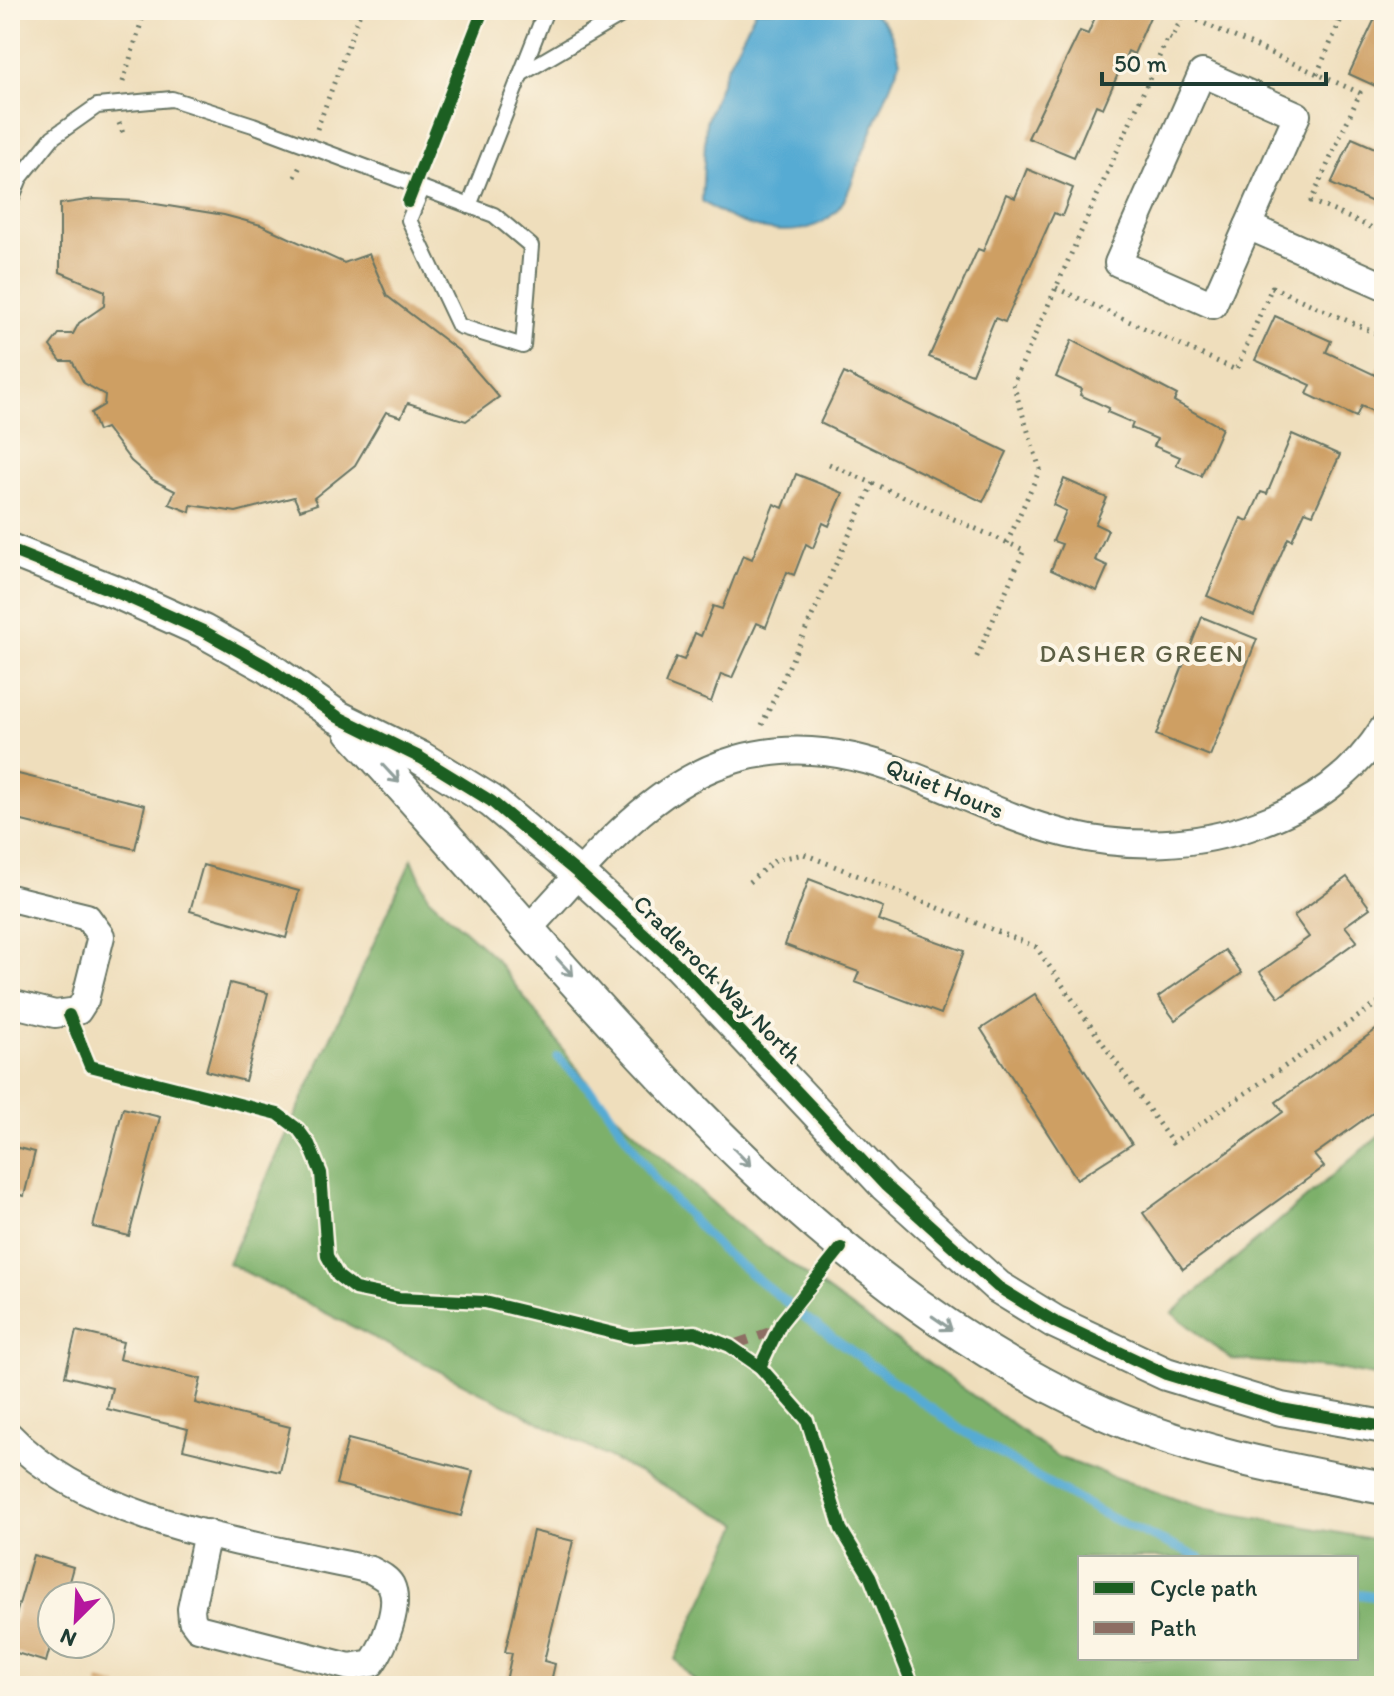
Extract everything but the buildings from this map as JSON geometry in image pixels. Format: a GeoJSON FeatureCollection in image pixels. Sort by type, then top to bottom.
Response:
{"type":"FeatureCollection","features":[{"type":"Feature","properties":{"kind":"street"},"geometry":{"type":"LineString","coordinates":[[1202,73],[1297,115],[1248,226],[1213,305],[1118,263],[1202,73]]}},
{"type":"Feature","properties":{"kind":"street"},"geometry":{"type":"LineString","coordinates":[[1248,226],[1384,286]]}},
{"type":"Feature","properties":{"kind":"street","name":"Cradlerock Way North"},"geometry":{"type":"LineString","coordinates":[[10,550],[203,631],[266,666],[338,717],[421,758],[491,801],[580,875],[679,966],[885,1185],[998,1287],[1055,1322],[1166,1374],[1281,1409],[1384,1427]]}},
{"type":"Feature","properties":{"kind":"street","name":"Cradlerock Way North"},"geometry":{"type":"LineString","coordinates":[[338,717],[529,928],[767,1182],[841,1248],[965,1339],[1087,1406],[1144,1429],[1261,1465],[1384,1488]]}},
{"type":"Feature","properties":{"kind":"street","name":"Quiet Hours"},"geometry":{"type":"LineString","coordinates":[[529,928],[633,818],[668,791],[701,772],[738,758],[801,749],[843,753],[884,762],[1066,833],[1147,844],[1192,841],[1241,830],[1281,816],[1322,795],[1343,778],[1370,750],[1384,727]]}},
{"type":"Feature","properties":{"kind":"street"},"geometry":{"type":"LineString","coordinates":[[10,898],[87,917],[101,936],[85,1000],[78,1011],[55,1014],[10,1003]]}},
{"type":"Feature","properties":{"kind":"street"},"geometry":{"type":"LineString","coordinates":[[10,1436],[50,1469],[89,1492],[207,1533],[371,1570],[382,1576],[390,1583],[394,1598],[381,1650],[372,1663],[350,1667],[198,1628],[192,1620],[191,1609],[207,1533]]}},
{"type":"Feature","properties":{"kind":"lane"},"geometry":{"type":"LineString","coordinates":[[469,206],[546,10]]}},
{"type":"Feature","properties":{"kind":"lane"},"geometry":{"type":"LineString","coordinates":[[521,74],[630,10]]}},
{"type":"Feature","properties":{"kind":"lane"},"geometry":{"type":"LineString","coordinates":[[10,202],[20,178],[53,137],[97,106],[172,99],[309,146],[494,215],[531,246],[523,346],[459,326],[409,220],[422,189]]}},
{"type":"Feature","properties":{"kind":"path"},"geometry":{"type":"LineString","coordinates":[[124,136],[118,122],[123,81],[145,10]]}},
{"type":"Feature","properties":{"kind":"path"},"geometry":{"type":"LineString","coordinates":[[295,177],[361,10]]}},
{"type":"Feature","properties":{"kind":"path"},"geometry":{"type":"LineString","coordinates":[[1007,543],[1040,469],[1013,384],[1168,37],[1172,39],[1185,10]]}},
{"type":"Feature","properties":{"kind":"path"},"geometry":{"type":"LineString","coordinates":[[1314,10],[1340,21]]}},
{"type":"Feature","properties":{"kind":"path"},"geometry":{"type":"LineString","coordinates":[[1317,74],[1345,10]]}},
{"type":"Feature","properties":{"kind":"path"},"geometry":{"type":"LineString","coordinates":[[829,464],[1024,550],[975,661]]}},
{"type":"Feature","properties":{"kind":"path"},"geometry":{"type":"LineString","coordinates":[[762,725],[873,483]]}},
{"type":"Feature","properties":{"kind":"path"},"geometry":{"type":"LineString","coordinates":[[749,882],[775,860],[804,854],[1036,947],[1172,1143],[1384,999]]}},
{"type":"Feature","properties":{"kind":"green space"},"geometry":{"type":"Polygon","coordinates":[[[412,859],[428,897],[494,957],[604,1104],[737,1225],[1058,1457],[1201,1508],[1384,1541],[1384,1686],[699,1686],[675,1659],[739,1524],[228,1263],[412,859]]]}},
{"type":"Feature","properties":{"kind":"green space"},"geometry":{"type":"Polygon","coordinates":[[[1384,1131],[1384,1378],[1338,1369],[1231,1359],[1172,1313],[1384,1131]]]}},
{"type":"Feature","properties":{"kind":"water"},"geometry":{"type":"Polygon","coordinates":[[[832,8],[868,11],[886,26],[894,39],[900,62],[841,205],[828,219],[792,231],[753,226],[716,211],[702,201],[706,122],[727,67],[756,10],[832,8]]]}},
{"type":"Feature","properties":{"kind":"waterway"},"geometry":{"type":"LineString","coordinates":[[558,1057],[604,1104],[657,1182],[721,1250],[806,1318],[954,1425],[1039,1478],[1109,1517],[1196,1556]]}},
{"type":"Feature","properties":{"kind":"waterway"},"geometry":{"type":"LineString","coordinates":[[1358,1594],[1384,1598]]}},
{"type":"Feature","properties":{"kind":"waterway"},"geometry":{"type":"LineString","coordinates":[[1369,1686],[1384,1678]]}},
{"type":"Feature","properties":{"kind":"marked path"},"geometry":{"type":"LineString","coordinates":[[730,1346],[776,1330]]}},
{"type":"Feature","properties":{"kind":"cycle path"},"geometry":{"type":"LineString","coordinates":[[408,202],[483,10]]}},
{"type":"Feature","properties":{"kind":"cycle path"},"geometry":{"type":"LineString","coordinates":[[10,550],[203,631],[266,666],[338,717],[421,758],[491,801],[580,875],[679,966],[885,1185],[998,1287],[1055,1322],[1166,1374],[1281,1409],[1384,1427]]}},
{"type":"Feature","properties":{"kind":"cycle path"},"geometry":{"type":"LineString","coordinates":[[69,1015],[90,1066],[278,1114],[298,1129],[309,1144],[321,1173],[327,1256],[338,1276],[355,1289],[399,1298],[485,1302],[630,1337],[695,1332],[730,1346],[760,1367],[807,1420],[841,1529],[870,1577],[913,1686]]}},
{"type":"Feature","properties":{"kind":"cycle path"},"geometry":{"type":"LineString","coordinates":[[760,1367],[781,1323],[841,1248]]}},
{"type":"Feature","properties":{"kind":"district","name":"DASHER GREEN"},"geometry":{"type":"Point","coordinates":[1142,653]}}]}
